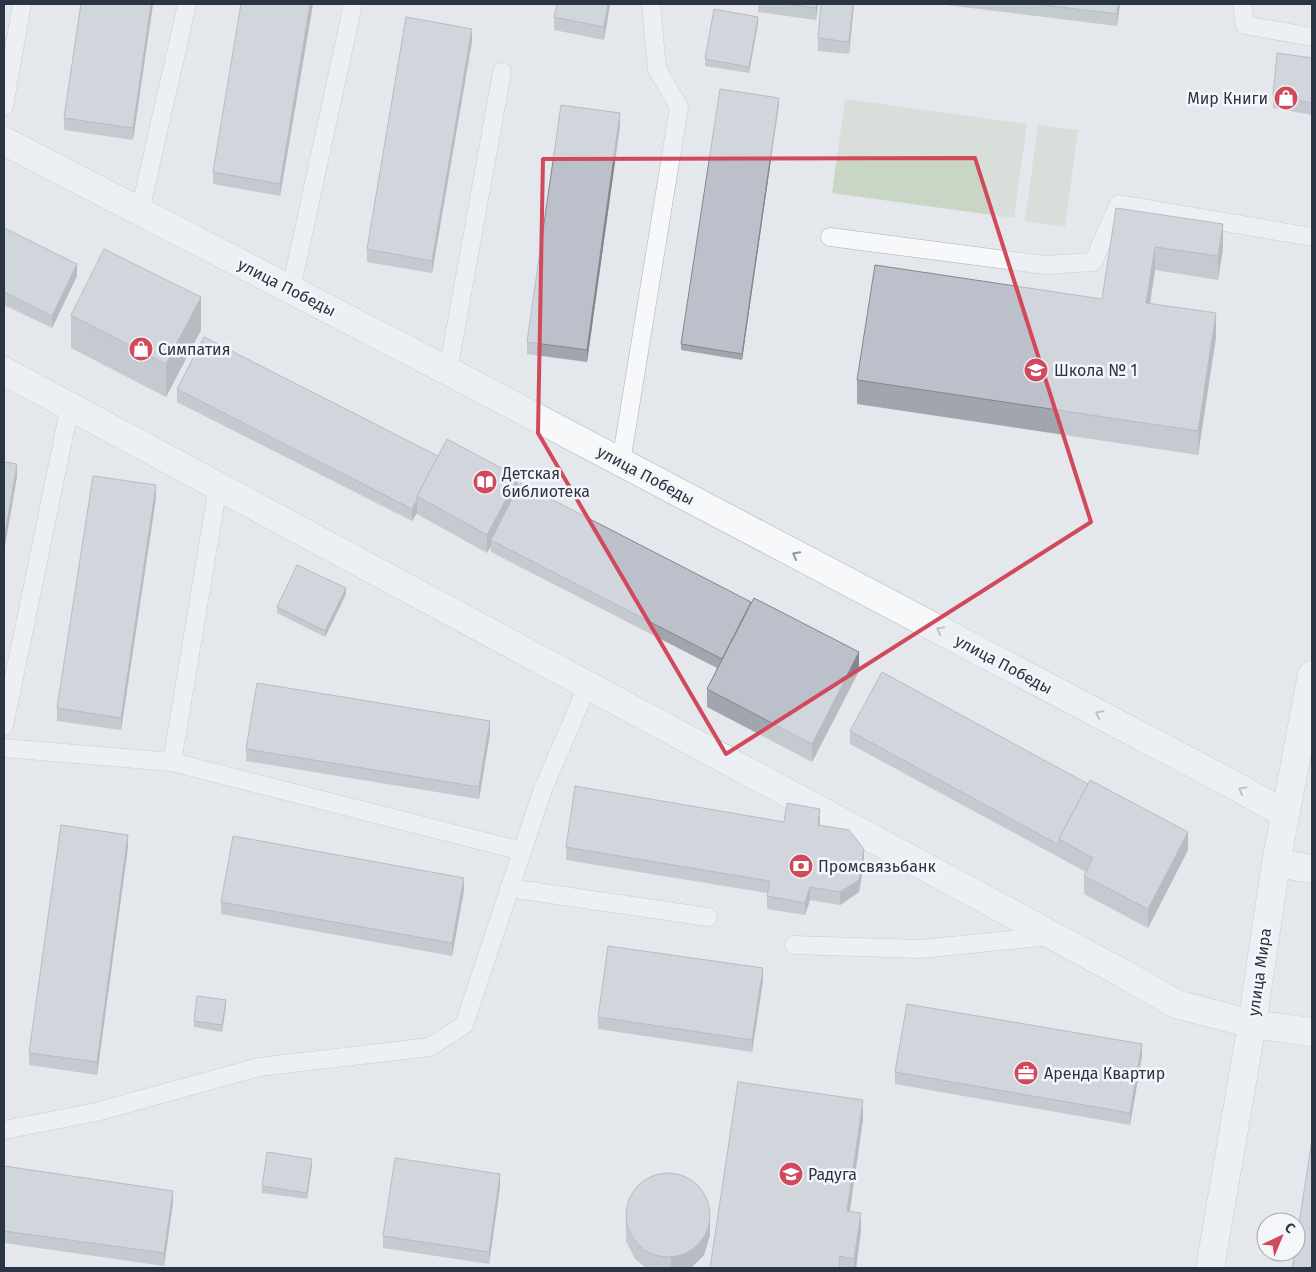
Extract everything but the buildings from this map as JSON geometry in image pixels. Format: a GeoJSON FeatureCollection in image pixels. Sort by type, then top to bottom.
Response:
{"type":"FeatureCollection","features":[{"type":"Feature","properties":{"kind":"street","name":"улица Победы"},"geometry":{"type":"LineString","coordinates":[[4,141],[448,371],[1230,783],[1285,814]]}},
{"type":"Feature","properties":{"kind":"street"},"geometry":{"type":"LineString","coordinates":[[4,371],[1176,1004],[1252,1024],[1312,1032]]}},
{"type":"Feature","properties":{"kind":"street","name":"улица Мира"},"geometry":{"type":"LineString","coordinates":[[1210,1268],[1252,1024],[1276,863],[1312,676]]}},
{"type":"Feature","properties":{"kind":"street"},"geometry":{"type":"LineString","coordinates":[[1276,863],[1312,869]]}},
{"type":"Feature","properties":{"kind":"lane"},"geometry":{"type":"LineString","coordinates":[[4,106],[22,4]]}},
{"type":"Feature","properties":{"kind":"lane"},"geometry":{"type":"LineString","coordinates":[[140,212],[188,4]]}},
{"type":"Feature","properties":{"kind":"lane"},"geometry":{"type":"LineString","coordinates":[[291,289],[352,4]]}},
{"type":"Feature","properties":{"kind":"lane"},"geometry":{"type":"LineString","coordinates":[[621,462],[679,107],[657,70],[651,4]]}},
{"type":"Feature","properties":{"kind":"lane"},"geometry":{"type":"LineString","coordinates":[[1242,4],[1245,26],[1312,37]]}},
{"type":"Feature","properties":{"kind":"lane"},"geometry":{"type":"LineString","coordinates":[[448,371],[502,72]]}},
{"type":"Feature","properties":{"kind":"lane"},"geometry":{"type":"LineString","coordinates":[[830,237],[1045,264],[1093,262],[1120,204],[1312,237]]}},
{"type":"Feature","properties":{"kind":"lane"},"geometry":{"type":"LineString","coordinates":[[4,726],[70,406]]}},
{"type":"Feature","properties":{"kind":"lane"},"geometry":{"type":"LineString","coordinates":[[172,762],[218,486]]}},
{"type":"Feature","properties":{"kind":"lane"},"geometry":{"type":"LineString","coordinates":[[4,1130],[96,1112],[260,1067],[430,1047],[464,1025],[543,789],[588,685]]}},
{"type":"Feature","properties":{"kind":"lane"},"geometry":{"type":"LineString","coordinates":[[4,748],[172,762],[522,851]]}},
{"type":"Feature","properties":{"kind":"lane"},"geometry":{"type":"LineString","coordinates":[[509,888],[708,917]]}},
{"type":"Feature","properties":{"kind":"lane"},"geometry":{"type":"LineString","coordinates":[[794,945],[920,949],[1052,936]]}},
{"type":"Feature","properties":{"kind":"highlighted area"},"geometry":{"type":"Polygon","coordinates":[[[975,158],[1091,522],[726,754],[538,433],[543,159],[975,158]]]}},
{"type":"Feature","properties":{"kind":"green space"},"geometry":{"type":"Polygon","coordinates":[[[845,99],[1027,124],[1014,218],[832,193],[845,99]]]}},
{"type":"Feature","properties":{"kind":"green space"},"geometry":{"type":"Polygon","coordinates":[[[1038,125],[1078,130],[1065,227],[1025,221],[1038,125]]]}},
{"type":"Feature","properties":{"kind":"place","name":"Мир Книги"},"geometry":{"type":"Point","coordinates":[1286,98]}},
{"type":"Feature","properties":{"kind":"place","name":"Симпатия"},"geometry":{"type":"Point","coordinates":[141,349]}},
{"type":"Feature","properties":{"kind":"place","name":"Школа № 1"},"geometry":{"type":"Point","coordinates":[1036,370]}},
{"type":"Feature","properties":{"kind":"place","name":"Детская библиотека"},"geometry":{"type":"Point","coordinates":[485,482]}},
{"type":"Feature","properties":{"kind":"place","name":"Промсвязьбанк"},"geometry":{"type":"Point","coordinates":[801,866]}},
{"type":"Feature","properties":{"kind":"place","name":"Аренда Квартир"},"geometry":{"type":"Point","coordinates":[1026,1073]}},
{"type":"Feature","properties":{"kind":"place","name":"Радуга"},"geometry":{"type":"Point","coordinates":[791,1174]}}]}
